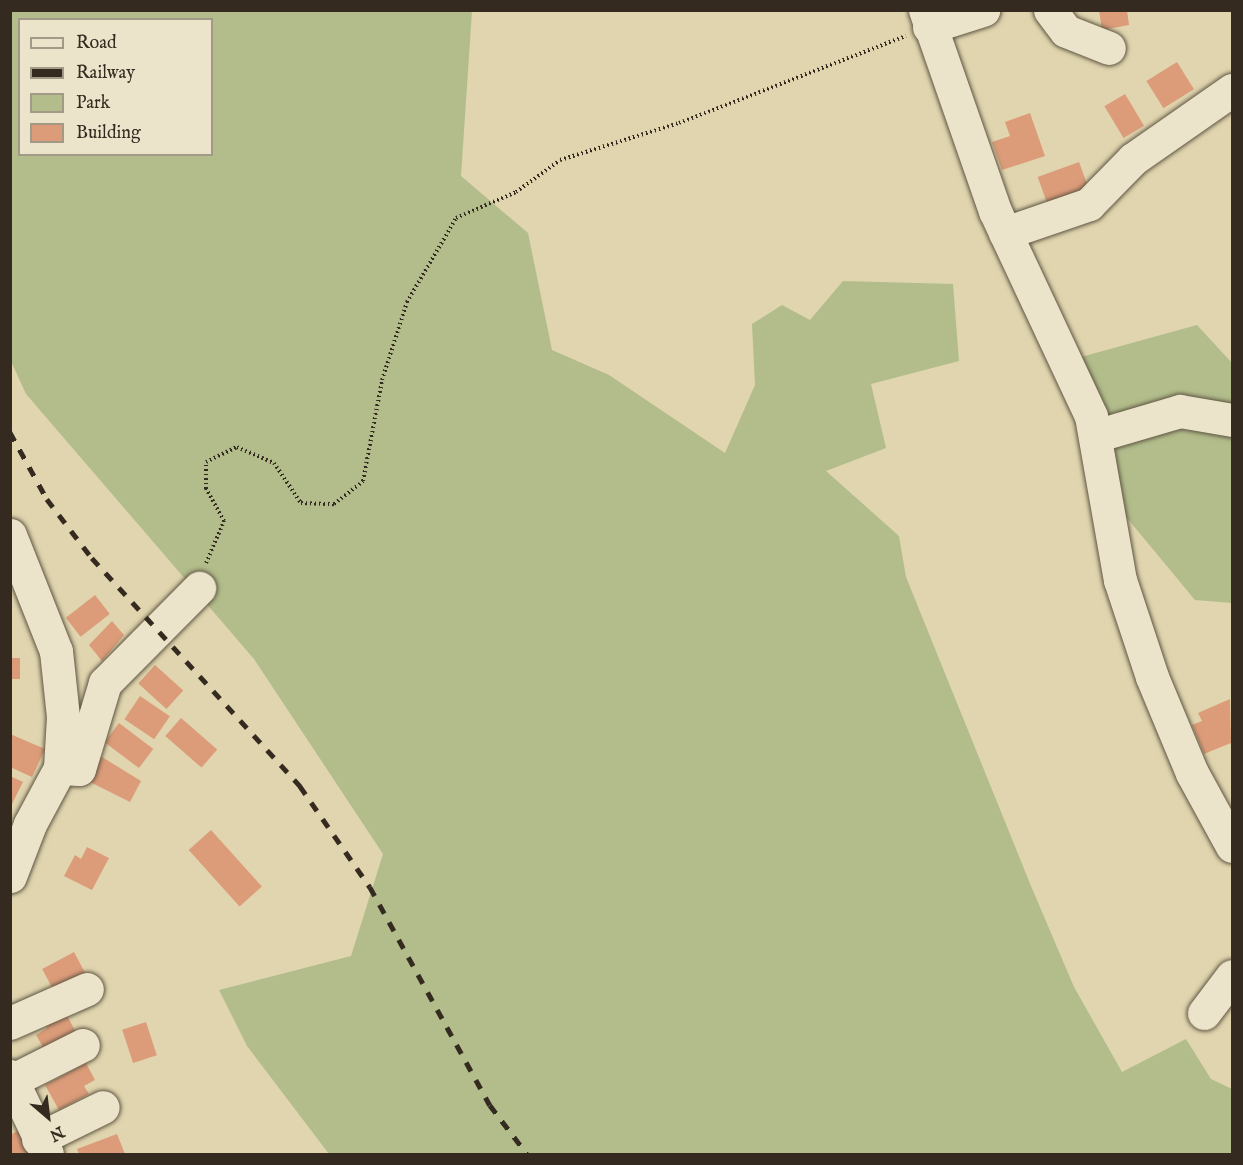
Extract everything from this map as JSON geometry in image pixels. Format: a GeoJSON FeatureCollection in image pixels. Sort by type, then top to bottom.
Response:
{"type":"FeatureCollection","features":[{"type":"Feature","properties":{"kind":"street"},"geometry":{"type":"LineString","coordinates":[[984,10],[927,19],[1005,233],[1091,416],[1120,580],[1152,677],[1192,773],[1233,846]]}},
{"type":"Feature","properties":{"kind":"street"},"geometry":{"type":"LineString","coordinates":[[1050,10],[1066,31],[1109,48]]}},
{"type":"Feature","properties":{"kind":"street"},"geometry":{"type":"LineString","coordinates":[[1005,233],[1089,204],[1133,159],[1233,90]]}},
{"type":"Feature","properties":{"kind":"street"},"geometry":{"type":"LineString","coordinates":[[1095,436],[1180,411],[1233,420]]}},
{"type":"Feature","properties":{"kind":"street"},"geometry":{"type":"LineString","coordinates":[[10,535],[56,651],[63,717],[60,768],[30,824],[10,876]]}},
{"type":"Feature","properties":{"kind":"street"},"geometry":{"type":"LineString","coordinates":[[60,768],[79,769],[105,683],[199,588]]}},
{"type":"Feature","properties":{"kind":"street"},"geometry":{"type":"LineString","coordinates":[[1204,1013],[1233,976]]}},
{"type":"Feature","properties":{"kind":"street"},"geometry":{"type":"LineString","coordinates":[[10,1023],[87,989]]}},
{"type":"Feature","properties":{"kind":"street"},"geometry":{"type":"LineString","coordinates":[[83,1045],[11,1078],[43,1147],[103,1107]]}},
{"type":"Feature","properties":{"kind":"path"},"geometry":{"type":"LineString","coordinates":[[199,588],[224,521],[206,489],[206,462],[237,447],[274,463],[301,503],[334,504],[363,481],[382,380],[407,302],[456,218],[516,192],[560,160],[679,123],[927,19]]}},
{"type":"Feature","properties":{"kind":"green space"},"geometry":{"type":"Polygon","coordinates":[[[10,11],[472,11],[461,176],[528,233],[552,350],[609,375],[725,453],[755,385],[752,324],[782,305],[810,320],[843,281],[953,284],[959,361],[871,384],[886,448],[826,471],[899,536],[906,577],[1031,886],[1074,987],[1122,1072],[1186,1039],[1211,1079],[1232,1089],[1232,1154],[329,1154],[247,1046],[219,990],[351,956],[383,854],[254,659],[26,394],[10,359],[10,11]]]}},
{"type":"Feature","properties":{"kind":"green space"},"geometry":{"type":"Polygon","coordinates":[[[1197,325],[1232,363],[1232,603],[1195,600],[1083,465],[1081,357],[1197,325]]]}},
{"type":"Feature","properties":{"kind":"building"},"geometry":{"type":"Polygon","coordinates":[[[1099,10],[1127,10],[1129,25],[1102,30],[1099,10]]]}},
{"type":"Feature","properties":{"kind":"building"},"geometry":{"type":"Polygon","coordinates":[[[1177,62],[1194,89],[1163,108],[1146,81],[1177,62]]]}},
{"type":"Feature","properties":{"kind":"building"},"geometry":{"type":"Polygon","coordinates":[[[1125,94],[1144,126],[1123,138],[1104,106],[1125,94]]]}},
{"type":"Feature","properties":{"kind":"building"},"geometry":{"type":"Polygon","coordinates":[[[1030,113],[1045,156],[1002,170],[992,142],[1010,136],[1005,122],[1030,113]]]}},
{"type":"Feature","properties":{"kind":"building"},"geometry":{"type":"Polygon","coordinates":[[[1079,162],[1088,187],[1047,202],[1038,177],[1079,162]]]}},
{"type":"Feature","properties":{"kind":"building"},"geometry":{"type":"Polygon","coordinates":[[[95,595],[110,614],[81,637],[66,618],[95,595]]]}},
{"type":"Feature","properties":{"kind":"building"},"geometry":{"type":"Polygon","coordinates":[[[112,621],[124,635],[102,661],[89,645],[112,621]]]}},
{"type":"Feature","properties":{"kind":"building"},"geometry":{"type":"Polygon","coordinates":[[[10,658],[20,658],[20,679],[10,679],[10,658]]]}},
{"type":"Feature","properties":{"kind":"building"},"geometry":{"type":"Polygon","coordinates":[[[155,665],[183,690],[167,709],[138,684],[155,665]]]}},
{"type":"Feature","properties":{"kind":"building"},"geometry":{"type":"Polygon","coordinates":[[[140,696],[170,716],[154,739],[124,719],[140,696]]]}},
{"type":"Feature","properties":{"kind":"building"},"geometry":{"type":"Polygon","coordinates":[[[1230,699],[1231,743],[1204,754],[1192,725],[1202,721],[1198,713],[1230,699]]]}},
{"type":"Feature","properties":{"kind":"building"},"geometry":{"type":"Polygon","coordinates":[[[181,718],[217,749],[201,768],[165,736],[181,718]]]}},
{"type":"Feature","properties":{"kind":"building"},"geometry":{"type":"Polygon","coordinates":[[[119,723],[153,749],[139,768],[105,742],[119,723]]]}},
{"type":"Feature","properties":{"kind":"building"},"geometry":{"type":"Polygon","coordinates":[[[10,734],[45,749],[32,777],[10,767],[10,734]]]}},
{"type":"Feature","properties":{"kind":"building"},"geometry":{"type":"Polygon","coordinates":[[[102,757],[141,781],[130,802],[84,779],[94,758],[102,757]]]}},
{"type":"Feature","properties":{"kind":"building"},"geometry":{"type":"Polygon","coordinates":[[[10,776],[23,782],[10,808],[10,776]]]}},
{"type":"Feature","properties":{"kind":"building"},"geometry":{"type":"Polygon","coordinates":[[[211,830],[262,886],[240,907],[189,850],[211,830]]]}},
{"type":"Feature","properties":{"kind":"building"},"geometry":{"type":"Polygon","coordinates":[[[87,847],[109,858],[92,890],[64,876],[75,855],[81,859],[87,847]]]}},
{"type":"Feature","properties":{"kind":"building"},"geometry":{"type":"Polygon","coordinates":[[[74,952],[88,978],[56,995],[42,969],[74,952]]]}},
{"type":"Feature","properties":{"kind":"building"},"geometry":{"type":"Polygon","coordinates":[[[64,1010],[78,1036],[47,1054],[36,1035],[47,1028],[44,1022],[64,1010]]]}},
{"type":"Feature","properties":{"kind":"building"},"geometry":{"type":"Polygon","coordinates":[[[146,1022],[157,1055],[133,1063],[122,1030],[146,1022]]]}},
{"type":"Feature","properties":{"kind":"building"},"geometry":{"type":"Polygon","coordinates":[[[86,1063],[95,1080],[84,1086],[89,1094],[59,1110],[45,1085],[86,1063]]]}},
{"type":"Feature","properties":{"kind":"building"},"geometry":{"type":"Polygon","coordinates":[[[22,1129],[34,1154],[10,1154],[10,1135],[22,1129]]]}},
{"type":"Feature","properties":{"kind":"building"},"geometry":{"type":"Polygon","coordinates":[[[117,1134],[125,1154],[79,1154],[77,1149],[117,1134]]]}},
{"type":"Feature","properties":{"kind":"railway"},"geometry":{"type":"LineString","coordinates":[[10,432],[47,499],[92,558],[300,786],[370,887],[490,1105],[527,1154]]}}]}
